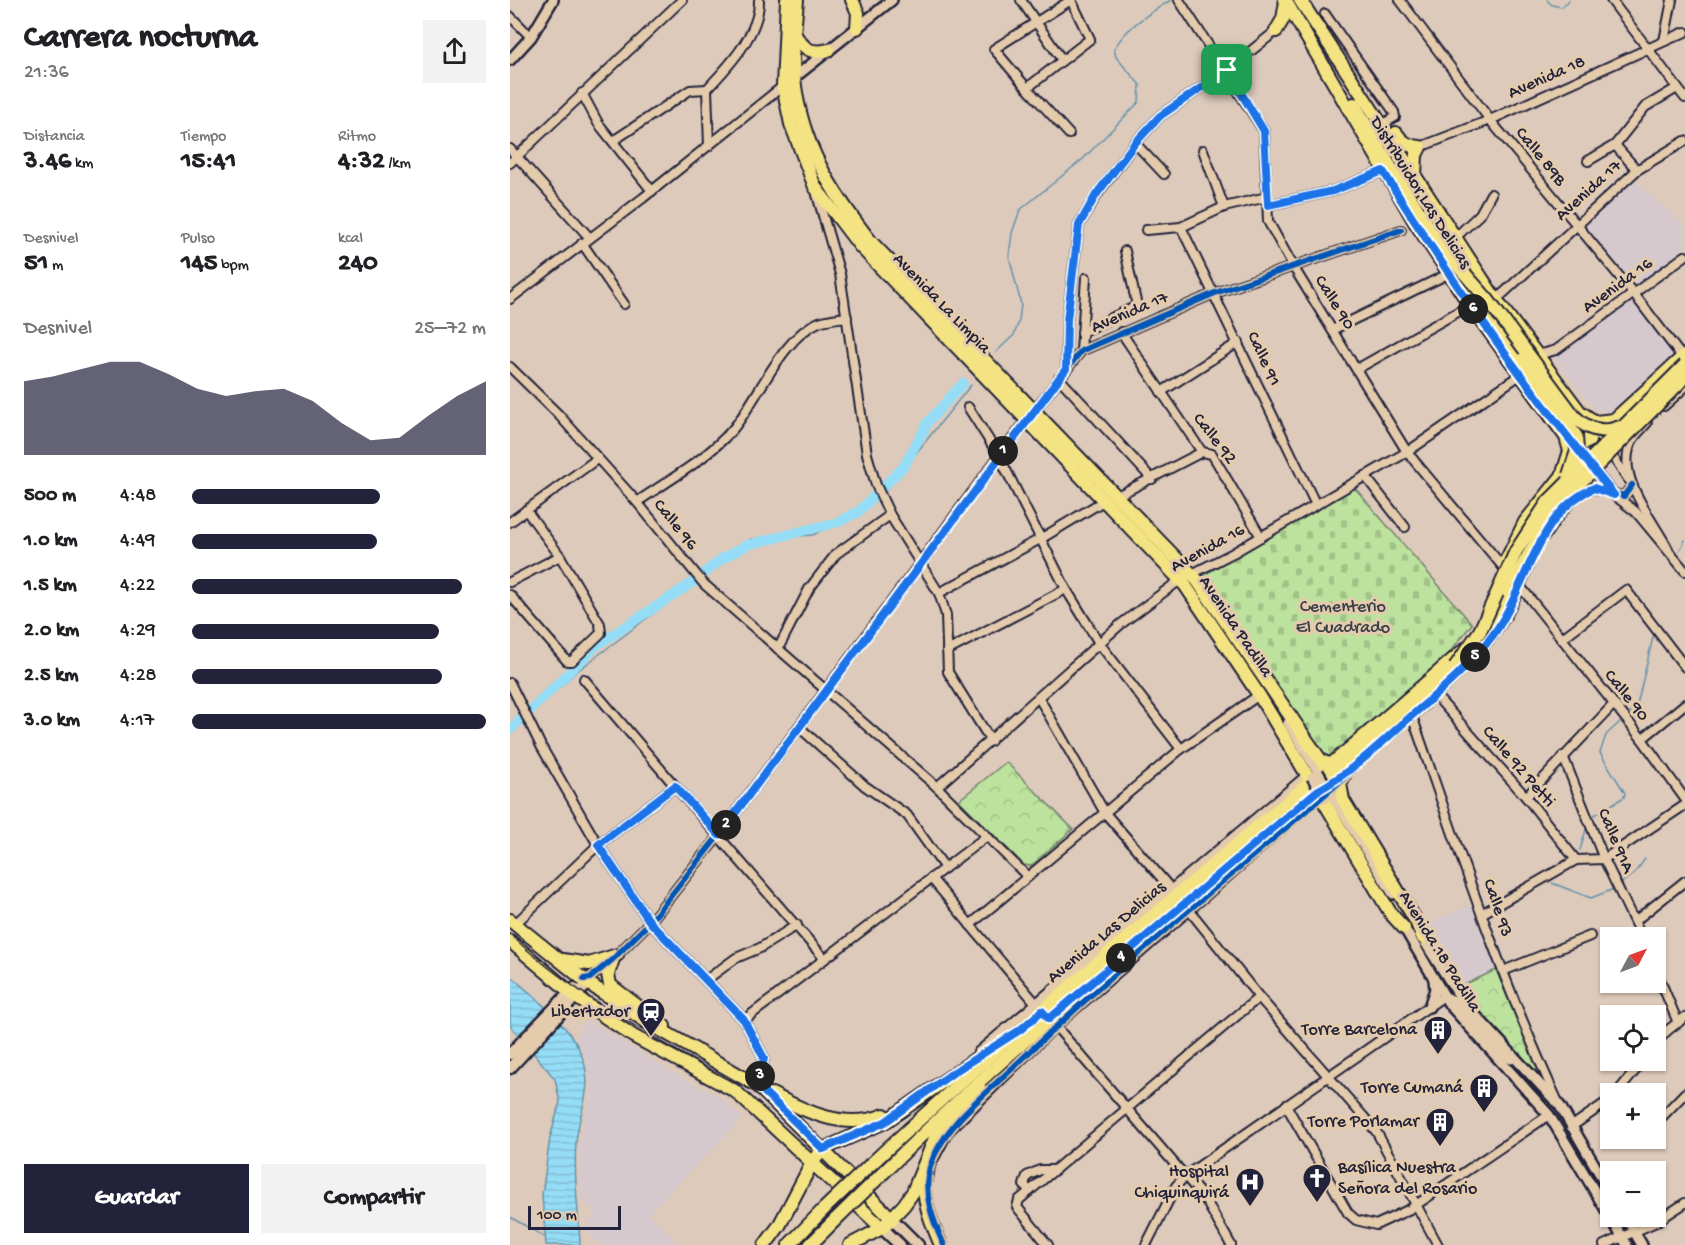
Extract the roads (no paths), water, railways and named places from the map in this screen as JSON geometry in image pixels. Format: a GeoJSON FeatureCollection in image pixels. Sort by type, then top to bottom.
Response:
{"type":"FeatureCollection","features":[{"type":"Feature","properties":{"kind":"main road"},"geometry":{"type":"LineString","coordinates":[[852,0],[858,13],[857,28]]}},
{"type":"Feature","properties":{"kind":"main road"},"geometry":{"type":"LineString","coordinates":[[1300,0],[1341,60],[1402,141],[1411,147],[1419,147],[1416,155],[1415,175]]}},
{"type":"Feature","properties":{"kind":"main road","name":"Avenida La Limpia"},"geometry":{"type":"LineString","coordinates":[[795,1],[794,78],[806,131],[820,171],[849,215],[871,242],[1032,415],[1186,577]]}},
{"type":"Feature","properties":{"kind":"main road","name":"Avenida La Limpia"},"geometry":{"type":"LineString","coordinates":[[795,1],[783,86],[791,124],[808,174],[815,187],[860,246],[1032,415]]}},
{"type":"Feature","properties":{"kind":"main road"},"geometry":{"type":"LineString","coordinates":[[1285,1],[1296,18],[1322,48],[1387,169],[1443,249],[1488,300],[1574,416],[1580,422],[1599,431],[1620,427]]}},
{"type":"Feature","properties":{"kind":"main road"},"geometry":{"type":"LineString","coordinates":[[1276,31],[1283,19],[1285,1]]}},
{"type":"Feature","properties":{"kind":"main road","name":"Distribuidor Las Delicias"},"geometry":{"type":"LineString","coordinates":[[1296,18],[1448,274],[1566,436]]}},
{"type":"Feature","properties":{"kind":"main road"},"geometry":{"type":"LineString","coordinates":[[1276,31],[1293,29],[1306,34]]}},
{"type":"Feature","properties":{"kind":"main road"},"geometry":{"type":"LineString","coordinates":[[795,35],[804,48],[814,53],[828,50]]}},
{"type":"Feature","properties":{"kind":"main road"},"geometry":{"type":"LineString","coordinates":[[1341,60],[1363,106],[1451,243],[1480,304],[1576,436],[1575,462],[1566,482]]}},
{"type":"Feature","properties":{"kind":"main road","name":"Distribuidor Las Delicias"},"geometry":{"type":"LineString","coordinates":[[1341,60],[1496,300],[1586,418]]}},
{"type":"Feature","properties":{"kind":"main road"},"geometry":{"type":"LineString","coordinates":[[1455,662],[1480,631],[1516,551],[1533,522],[1566,482],[1684,359]]}},
{"type":"Feature","properties":{"kind":"main road"},"geometry":{"type":"LineString","coordinates":[[1586,418],[1595,422],[1614,420],[1684,359]]}},
{"type":"Feature","properties":{"kind":"main road"},"geometry":{"type":"LineString","coordinates":[[1455,662],[1492,619],[1554,509],[1685,377]]}},
{"type":"Feature","properties":{"kind":"main road"},"geometry":{"type":"LineString","coordinates":[[1566,436],[1578,446],[1586,444],[1591,432],[1586,418]]}},
{"type":"Feature","properties":{"kind":"main road"},"geometry":{"type":"LineString","coordinates":[[1455,662],[1473,632],[1525,522],[1562,476],[1570,451],[1566,436]]}},
{"type":"Feature","properties":{"kind":"main road","name":"Avenida Padilla"},"geometry":{"type":"LineString","coordinates":[[1186,577],[1276,692],[1319,758],[1333,765]]}},
{"type":"Feature","properties":{"kind":"main road","name":"Avenida Padilla"},"geometry":{"type":"LineString","coordinates":[[1186,577],[1391,914],[1404,928]]}},
{"type":"Feature","properties":{"kind":"main road","name":"Avenida Las Delicias"},"geometry":{"type":"LineString","coordinates":[[789,1245],[870,1165],[1314,786],[1354,758],[1455,662]]}},
{"type":"Feature","properties":{"kind":"main road","name":"Avenida Las Delicias"},"geometry":{"type":"LineString","coordinates":[[1314,786],[1333,765],[1455,662]]}},
{"type":"Feature","properties":{"kind":"main road"},"geometry":{"type":"LineString","coordinates":[[1354,758],[1342,778],[1340,791],[1343,800],[1416,921],[1423,938]]}},
{"type":"Feature","properties":{"kind":"main road"},"geometry":{"type":"LineString","coordinates":[[1314,786],[1342,778]]}},
{"type":"Feature","properties":{"kind":"main road"},"geometry":{"type":"LineString","coordinates":[[512,922],[553,955],[647,1023],[796,1107],[827,1118],[852,1122],[875,1119],[912,1103]]}},
{"type":"Feature","properties":{"kind":"main road"},"geometry":{"type":"LineString","coordinates":[[510,941],[573,995],[633,1036],[735,1091],[900,1245]]}},
{"type":"Feature","properties":{"kind":"main road"},"geometry":{"type":"LineString","coordinates":[[553,955],[582,965],[615,957]]}},
{"type":"Feature","properties":{"kind":"main road"},"geometry":{"type":"LineString","coordinates":[[615,957],[608,974],[610,985],[615,991],[648,1012],[678,1039]]}},
{"type":"Feature","properties":{"kind":"main road","name":"Avenida 17"},"geometry":{"type":"LineString","coordinates":[[510,1068],[514,1052],[587,980]]}},
{"type":"Feature","properties":{"kind":"main road"},"geometry":{"type":"LineString","coordinates":[[765,1245],[793,1202],[812,1163],[825,1151],[885,1122],[954,1072],[1025,1032]]}},
{"type":"Feature","properties":{"kind":"main road"},"geometry":{"type":"LineString","coordinates":[[850,1245],[882,1228],[892,1219],[912,1192],[926,1164],[935,1138],[1025,1032]]}},
{"type":"Feature","properties":{"kind":"main road","name":"Avenida Las Delicias"},"geometry":{"type":"LineString","coordinates":[[810,1245],[1025,1032]]}},
{"type":"Feature","properties":{"kind":"main road"},"geometry":{"type":"LineString","coordinates":[[758,1086],[918,1245]]}},
{"type":"Feature","properties":{"kind":"main road"},"geometry":{"type":"LineString","coordinates":[[926,1164],[922,1192],[931,1223],[943,1245]]}},
{"type":"Feature","properties":{"kind":"street"},"geometry":{"type":"LineString","coordinates":[[510,60],[531,37],[553,0]]}},
{"type":"Feature","properties":{"kind":"street"},"geometry":{"type":"LineString","coordinates":[[665,0],[674,6]]}},
{"type":"Feature","properties":{"kind":"street"},"geometry":{"type":"LineString","coordinates":[[510,163],[682,0]]}},
{"type":"Feature","properties":{"kind":"street"},"geometry":{"type":"LineString","coordinates":[[613,141],[690,90],[706,89],[729,66],[749,33],[760,9],[759,0]]}},
{"type":"Feature","properties":{"kind":"street"},"geometry":{"type":"LineString","coordinates":[[510,299],[652,191],[892,0]]}},
{"type":"Feature","properties":{"kind":"street"},"geometry":{"type":"LineString","coordinates":[[1021,0],[1062,60]]}},
{"type":"Feature","properties":{"kind":"street"},"geometry":{"type":"LineString","coordinates":[[1027,88],[1090,39],[1071,0],[994,50],[1027,88],[1069,134]]}},
{"type":"Feature","properties":{"kind":"street","name":"Calle 90"},"geometry":{"type":"LineString","coordinates":[[1179,0],[1227,70],[1264,131],[1268,221],[1294,268],[1407,452],[1503,567]]}},
{"type":"Feature","properties":{"kind":"street","name":"Calle 89B"},"geometry":{"type":"LineString","coordinates":[[1400,0],[1490,120],[1634,294],[1684,359]]}},
{"type":"Feature","properties":{"kind":"street"},"geometry":{"type":"LineString","coordinates":[[1611,0],[1685,98]]}},
{"type":"Feature","properties":{"kind":"street"},"geometry":{"type":"LineString","coordinates":[[1664,41],[1672,0]]}},
{"type":"Feature","properties":{"kind":"street"},"geometry":{"type":"LineString","coordinates":[[1325,14],[1394,112],[1395,117],[1388,121]]}},
{"type":"Feature","properties":{"kind":"street"},"geometry":{"type":"LineString","coordinates":[[510,16],[531,37]]}},
{"type":"Feature","properties":{"kind":"street"},"geometry":{"type":"LineString","coordinates":[[1066,369],[1067,320],[1079,225],[1096,195],[1135,143],[1160,116],[1227,70],[1276,31]]}},
{"type":"Feature","properties":{"kind":"street","name":"Avenida 18"},"geometry":{"type":"LineString","coordinates":[[1419,147],[1490,120],[1685,32]]}},
{"type":"Feature","properties":{"kind":"street"},"geometry":{"type":"LineString","coordinates":[[1588,161],[1615,145],[1645,107],[1677,88]]}},
{"type":"Feature","properties":{"kind":"street"},"geometry":{"type":"LineString","coordinates":[[706,89],[709,103],[707,122],[709,146]]}},
{"type":"Feature","properties":{"kind":"street"},"geometry":{"type":"LineString","coordinates":[[582,93],[598,123],[652,191]]}},
{"type":"Feature","properties":{"kind":"street","name":"Avenida 17"},"geometry":{"type":"LineString","coordinates":[[1496,300],[1636,171],[1685,141]]}},
{"type":"Feature","properties":{"kind":"street"},"geometry":{"type":"LineString","coordinates":[[1135,143],[1164,174]]}},
{"type":"Feature","properties":{"kind":"street"},"geometry":{"type":"LineString","coordinates":[[1615,145],[1636,171]]}},
{"type":"Feature","properties":{"kind":"street"},"geometry":{"type":"LineString","coordinates":[[510,149],[585,240],[624,304]]}},
{"type":"Feature","properties":{"kind":"street"},"geometry":{"type":"LineString","coordinates":[[1203,150],[1224,207]]}},
{"type":"Feature","properties":{"kind":"street"},"geometry":{"type":"LineString","coordinates":[[1146,230],[1181,227],[1224,207],[1333,191],[1387,169]]}},
{"type":"Feature","properties":{"kind":"street"},"geometry":{"type":"LineString","coordinates":[[815,187],[840,274],[867,454],[876,485],[890,515],[939,592],[946,615],[948,672],[991,741]]}},
{"type":"Feature","properties":{"kind":"street"},"geometry":{"type":"LineString","coordinates":[[1456,237],[1480,214],[1491,194]]}},
{"type":"Feature","properties":{"kind":"street","name":"Calle 91"},"geometry":{"type":"LineString","coordinates":[[1181,227],[1239,342],[1316,505]]}},
{"type":"Feature","properties":{"kind":"street","name":"Avenida 17"},"geometry":{"type":"LineString","coordinates":[[587,980],[615,957],[650,922],[719,835],[999,456],[1081,351],[1215,293],[1401,230]]}},
{"type":"Feature","properties":{"kind":"street"},"geometry":{"type":"LineString","coordinates":[[1082,332],[1137,306],[1125,250]]}},
{"type":"Feature","properties":{"kind":"street","name":"Avenida 16"},"geometry":{"type":"LineString","coordinates":[[1538,355],[1556,350],[1685,256]]}},
{"type":"Feature","properties":{"kind":"street"},"geometry":{"type":"LineString","coordinates":[[1332,330],[1448,274]]}},
{"type":"Feature","properties":{"kind":"street"},"geometry":{"type":"LineString","coordinates":[[1081,351],[1086,278]]}},
{"type":"Feature","properties":{"kind":"street"},"geometry":{"type":"LineString","coordinates":[[1357,369],[1470,305]]}},
{"type":"Feature","properties":{"kind":"street"},"geometry":{"type":"LineString","coordinates":[[637,502],[710,451],[732,429],[788,348],[805,331],[819,322],[847,317]]}},
{"type":"Feature","properties":{"kind":"street","name":"Calle 92"},"geometry":{"type":"LineString","coordinates":[[1121,332],[1202,452],[1212,454],[1261,537]]}},
{"type":"Feature","properties":{"kind":"street"},"geometry":{"type":"LineString","coordinates":[[1161,392],[1239,342]]}},
{"type":"Feature","properties":{"kind":"street","name":"Calle 96"},"geometry":{"type":"LineString","coordinates":[[510,367],[558,414],[637,502],[705,584],[937,787],[1028,877]]}},
{"type":"Feature","properties":{"kind":"street","name":"Avenida 16"},"geometry":{"type":"LineString","coordinates":[[937,787],[1099,644],[1186,577],[1261,537],[1407,452],[1520,375]]}},
{"type":"Feature","properties":{"kind":"street"},"geometry":{"type":"LineString","coordinates":[[1059,378],[1152,479]]}},
{"type":"Feature","properties":{"kind":"street"},"geometry":{"type":"LineString","coordinates":[[1632,485],[1626,463],[1633,439],[1685,387]]}},
{"type":"Feature","properties":{"kind":"street"},"geometry":{"type":"LineString","coordinates":[[968,407],[999,456],[1066,589],[1099,644],[1181,749]]}},
{"type":"Feature","properties":{"kind":"street"},"geometry":{"type":"LineString","coordinates":[[1586,418],[1632,485],[1668,549]]}},
{"type":"Feature","properties":{"kind":"street"},"geometry":{"type":"LineString","coordinates":[[1566,436],[1614,495],[1636,512],[1683,564]]}},
{"type":"Feature","properties":{"kind":"street"},"geometry":{"type":"LineString","coordinates":[[939,592],[1042,538],[1111,498],[1202,452]]}},
{"type":"Feature","properties":{"kind":"street"},"geometry":{"type":"LineString","coordinates":[[510,522],[597,459]]}},
{"type":"Feature","properties":{"kind":"street"},"geometry":{"type":"LineString","coordinates":[[1365,476],[1405,527]]}},
{"type":"Feature","properties":{"kind":"street"},"geometry":{"type":"LineString","coordinates":[[1342,778],[1436,696],[1493,634],[1508,614],[1532,558],[1549,529],[1574,500],[1594,488],[1624,496],[1632,485]]}},
{"type":"Feature","properties":{"kind":"street"},"geometry":{"type":"LineString","coordinates":[[510,595],[567,662],[572,661],[601,633],[600,624],[560,555],[526,510]]}},
{"type":"Feature","properties":{"kind":"street"},"geometry":{"type":"LineString","coordinates":[[778,649],[809,589],[836,554],[890,515]]}},
{"type":"Feature","properties":{"kind":"street"},"geometry":{"type":"LineString","coordinates":[[510,582],[560,555]]}},
{"type":"Feature","properties":{"kind":"street","name":"Calle 90"},"geometry":{"type":"LineString","coordinates":[[1520,586],[1642,739],[1685,799]]}},
{"type":"Feature","properties":{"kind":"street"},"geometry":{"type":"LineString","coordinates":[[947,651],[1066,589]]}},
{"type":"Feature","properties":{"kind":"street"},"geometry":{"type":"LineString","coordinates":[[1561,639],[1626,590],[1685,668]]}},
{"type":"Feature","properties":{"kind":"street","name":"Avenida 18 Padilla"},"geometry":{"type":"LineString","coordinates":[[1255,666],[1278,713],[1372,868],[1444,996],[1471,1031],[1549,1115],[1624,1241]]}},
{"type":"Feature","properties":{"kind":"street"},"geometry":{"type":"LineString","coordinates":[[584,679],[823,957]]}},
{"type":"Feature","properties":{"kind":"street"},"geometry":{"type":"LineString","coordinates":[[510,683],[530,724],[598,845],[650,922],[744,1020],[764,1058],[758,1086]]}},
{"type":"Feature","properties":{"kind":"street"},"geometry":{"type":"LineString","coordinates":[[970,925],[1181,749],[1259,694]]}},
{"type":"Feature","properties":{"kind":"street","name":"Avenida 18 Padilla"},"geometry":{"type":"LineString","coordinates":[[1259,694],[1278,713]]}},
{"type":"Feature","properties":{"kind":"street","name":"Calle 92 Petti"},"geometry":{"type":"LineString","coordinates":[[1436,696],[1526,796],[1576,860]]}},
{"type":"Feature","properties":{"kind":"street"},"geometry":{"type":"LineString","coordinates":[[1039,698],[1105,813],[1181,901],[1259,997],[1376,1131],[1438,1245]]}},
{"type":"Feature","properties":{"kind":"street"},"geometry":{"type":"LineString","coordinates":[[1642,739],[1685,704]]}},
{"type":"Feature","properties":{"kind":"street"},"geometry":{"type":"LineString","coordinates":[[1526,796],[1613,705]]}},
{"type":"Feature","properties":{"kind":"street","name":"Calle 93"},"geometry":{"type":"LineString","coordinates":[[1412,716],[1503,971],[1531,1043],[1560,1106]]}},
{"type":"Feature","properties":{"kind":"street"},"geometry":{"type":"LineString","coordinates":[[799,727],[837,762],[907,815],[945,868]]}},
{"type":"Feature","properties":{"kind":"street","name":"Calle 91A"},"geometry":{"type":"LineString","coordinates":[[1563,756],[1604,859],[1637,927]]}},
{"type":"Feature","properties":{"kind":"street"},"geometry":{"type":"LineString","coordinates":[[512,922],[598,845],[675,786]]}},
{"type":"Feature","properties":{"kind":"street","name":"Avenida Las Delicias"},"geometry":{"type":"LineString","coordinates":[[954,1072],[1046,1015],[1314,786]]}},
{"type":"Feature","properties":{"kind":"street"},"geometry":{"type":"LineString","coordinates":[[1483,913],[1576,860],[1604,859],[1685,805]]}},
{"type":"Feature","properties":{"kind":"street"},"geometry":{"type":"LineString","coordinates":[[744,1020],[823,957],[987,836]]}},
{"type":"Feature","properties":{"kind":"street","name":"Avenida 18 Padilla"},"geometry":{"type":"LineString","coordinates":[[1372,868],[1423,938],[1464,1003],[1560,1106],[1600,1174]]}},
{"type":"Feature","properties":{"kind":"street"},"geometry":{"type":"LineString","coordinates":[[931,878],[1205,1199],[1231,1245]]}},
{"type":"Feature","properties":{"kind":"street"},"geometry":{"type":"LineString","coordinates":[[1635,921],[1685,881]]}},
{"type":"Feature","properties":{"kind":"street"},"geometry":{"type":"LineString","coordinates":[[706,980],[736,958],[760,948],[797,925]]}},
{"type":"Feature","properties":{"kind":"street"},"geometry":{"type":"LineString","coordinates":[[1503,971],[1590,936]]}},
{"type":"Feature","properties":{"kind":"street"},"geometry":{"type":"LineString","coordinates":[[1429,1007],[1435,989],[1433,978]]}},
{"type":"Feature","properties":{"kind":"street"},"geometry":{"type":"LineString","coordinates":[[1666,990],[1681,1020],[1666,1034]]}},
{"type":"Feature","properties":{"kind":"street"},"geometry":{"type":"LineString","coordinates":[[1146,1245],[1176,1186],[1185,1176],[1444,996],[1455,1001],[1496,1048],[1521,1065]]}},
{"type":"Feature","properties":{"kind":"street"},"geometry":{"type":"LineString","coordinates":[[1048,1245],[1017,1207],[1019,1200],[1259,997]]}},
{"type":"Feature","properties":{"kind":"street","name":"Avenida Las Delicias"},"geometry":{"type":"LineString","coordinates":[[943,1245],[928,1202],[930,1166],[948,1132],[1046,1015]]}},
{"type":"Feature","properties":{"kind":"street"},"geometry":{"type":"LineString","coordinates":[[1625,1083],[1635,1071]]}},
{"type":"Feature","properties":{"kind":"street"},"geometry":{"type":"LineString","coordinates":[[1666,1113],[1685,1093]]}},
{"type":"Feature","properties":{"kind":"street"},"geometry":{"type":"LineString","coordinates":[[1286,1105],[1348,1213],[1356,1221],[1376,1226],[1416,1204],[1549,1115]]}},
{"type":"Feature","properties":{"kind":"street"},"geometry":{"type":"LineString","coordinates":[[1572,1127],[1600,1107]]}},
{"type":"Feature","properties":{"kind":"street"},"geometry":{"type":"LineString","coordinates":[[1030,1191],[1024,1180],[1032,1173],[1055,1170]]}},
{"type":"Feature","properties":{"kind":"street"},"geometry":{"type":"LineString","coordinates":[[1032,1173],[1036,1175],[1039,1184]]}},
{"type":"Feature","properties":{"kind":"street"},"geometry":{"type":"LineString","coordinates":[[1604,1245],[1624,1241],[1634,1232],[1656,1222],[1685,1203]]}},
{"type":"Feature","properties":{"kind":"street"},"geometry":{"type":"LineString","coordinates":[[1631,1227],[1642,1245]]}},
{"type":"Feature","properties":{"kind":"water"},"geometry":{"type":"Polygon","coordinates":[[[510,975],[566,1029],[579,1049],[584,1063],[587,1086],[575,1156],[580,1245],[546,1245],[542,1195],[550,1138],[560,1102],[555,1079],[510,1025],[510,975]]]}},
{"type":"Feature","properties":{"kind":"waterway"},"geometry":{"type":"LineString","coordinates":[[996,352],[1014,335],[1019,321],[1021,304],[1009,256],[1012,233],[1020,210],[1083,159],[1139,102],[1140,85],[1116,57],[1114,49],[1132,27],[1171,0]]}},
{"type":"Feature","properties":{"kind":"waterway"},"geometry":{"type":"LineString","coordinates":[[1547,0],[1552,5],[1562,7],[1569,0]]}},
{"type":"Feature","properties":{"kind":"waterway"},"geometry":{"type":"LineString","coordinates":[[510,730],[597,645],[692,583],[723,558],[747,545],[838,522],[858,512],[904,466],[928,422],[963,383]]}},
{"type":"Feature","properties":{"kind":"waterway"},"geometry":{"type":"LineString","coordinates":[[883,494],[971,385]]}},
{"type":"Feature","properties":{"kind":"waterway"},"geometry":{"type":"LineString","coordinates":[[702,576],[751,539],[813,535],[879,497]]}},
{"type":"Feature","properties":{"kind":"waterway"},"geometry":{"type":"LineString","coordinates":[[1680,550],[1685,540]]}},
{"type":"Feature","properties":{"kind":"waterway"},"geometry":{"type":"LineString","coordinates":[[530,715],[576,672],[696,581]]}},
{"type":"Feature","properties":{"kind":"waterway"},"geometry":{"type":"LineString","coordinates":[[1631,713],[1638,701],[1653,637]]}},
{"type":"Feature","properties":{"kind":"waterway"},"geometry":{"type":"LineString","coordinates":[[510,735],[524,720]]}},
{"type":"Feature","properties":{"kind":"waterway"},"geometry":{"type":"LineString","coordinates":[[1593,816],[1624,797],[1625,793],[1600,753],[1606,735],[1621,721]]}},
{"type":"Feature","properties":{"kind":"waterway"},"geometry":{"type":"LineString","coordinates":[[1580,850],[1587,826]]}},
{"type":"Feature","properties":{"kind":"waterway"},"geometry":{"type":"LineString","coordinates":[[1620,884],[1634,874],[1645,859]]}},
{"type":"Feature","properties":{"kind":"waterway"},"geometry":{"type":"LineString","coordinates":[[1552,883],[1591,898],[1614,889]]}},
{"type":"Feature","properties":{"kind":"waterway"},"geometry":{"type":"LineString","coordinates":[[510,1217],[545,1237]]}},
{"type":"Feature","properties":{"kind":"tram line"},"geometry":{"type":"LineString","coordinates":[[510,934],[533,955],[581,991],[631,1024],[710,1070]]}},
{"type":"Feature","properties":{"kind":"place","name":"Libertador"},"geometry":{"type":"Point","coordinates":[651,1038]}},
{"type":"Feature","properties":{"kind":"place","name":"Torre Barcelona"},"geometry":{"type":"Point","coordinates":[1438,1056]}},
{"type":"Feature","properties":{"kind":"place","name":"Torre Cumaná"},"geometry":{"type":"Point","coordinates":[1484,1114]}},
{"type":"Feature","properties":{"kind":"place","name":"Torre Porlamar"},"geometry":{"type":"Point","coordinates":[1440,1148]}},
{"type":"Feature","properties":{"kind":"place","name":"Basílica Nuestra Señora del Rosario"},"geometry":{"type":"Point","coordinates":[1317,1204]}},
{"type":"Feature","properties":{"kind":"place","name":"Hospital Chiquinquirá"},"geometry":{"type":"Point","coordinates":[1250,1208]}},
{"type":"Feature","properties":{"kind":"park label","name":"Cementerio El Cuadrado"},"geometry":{"type":"Point","coordinates":[1343,617]}}]}
